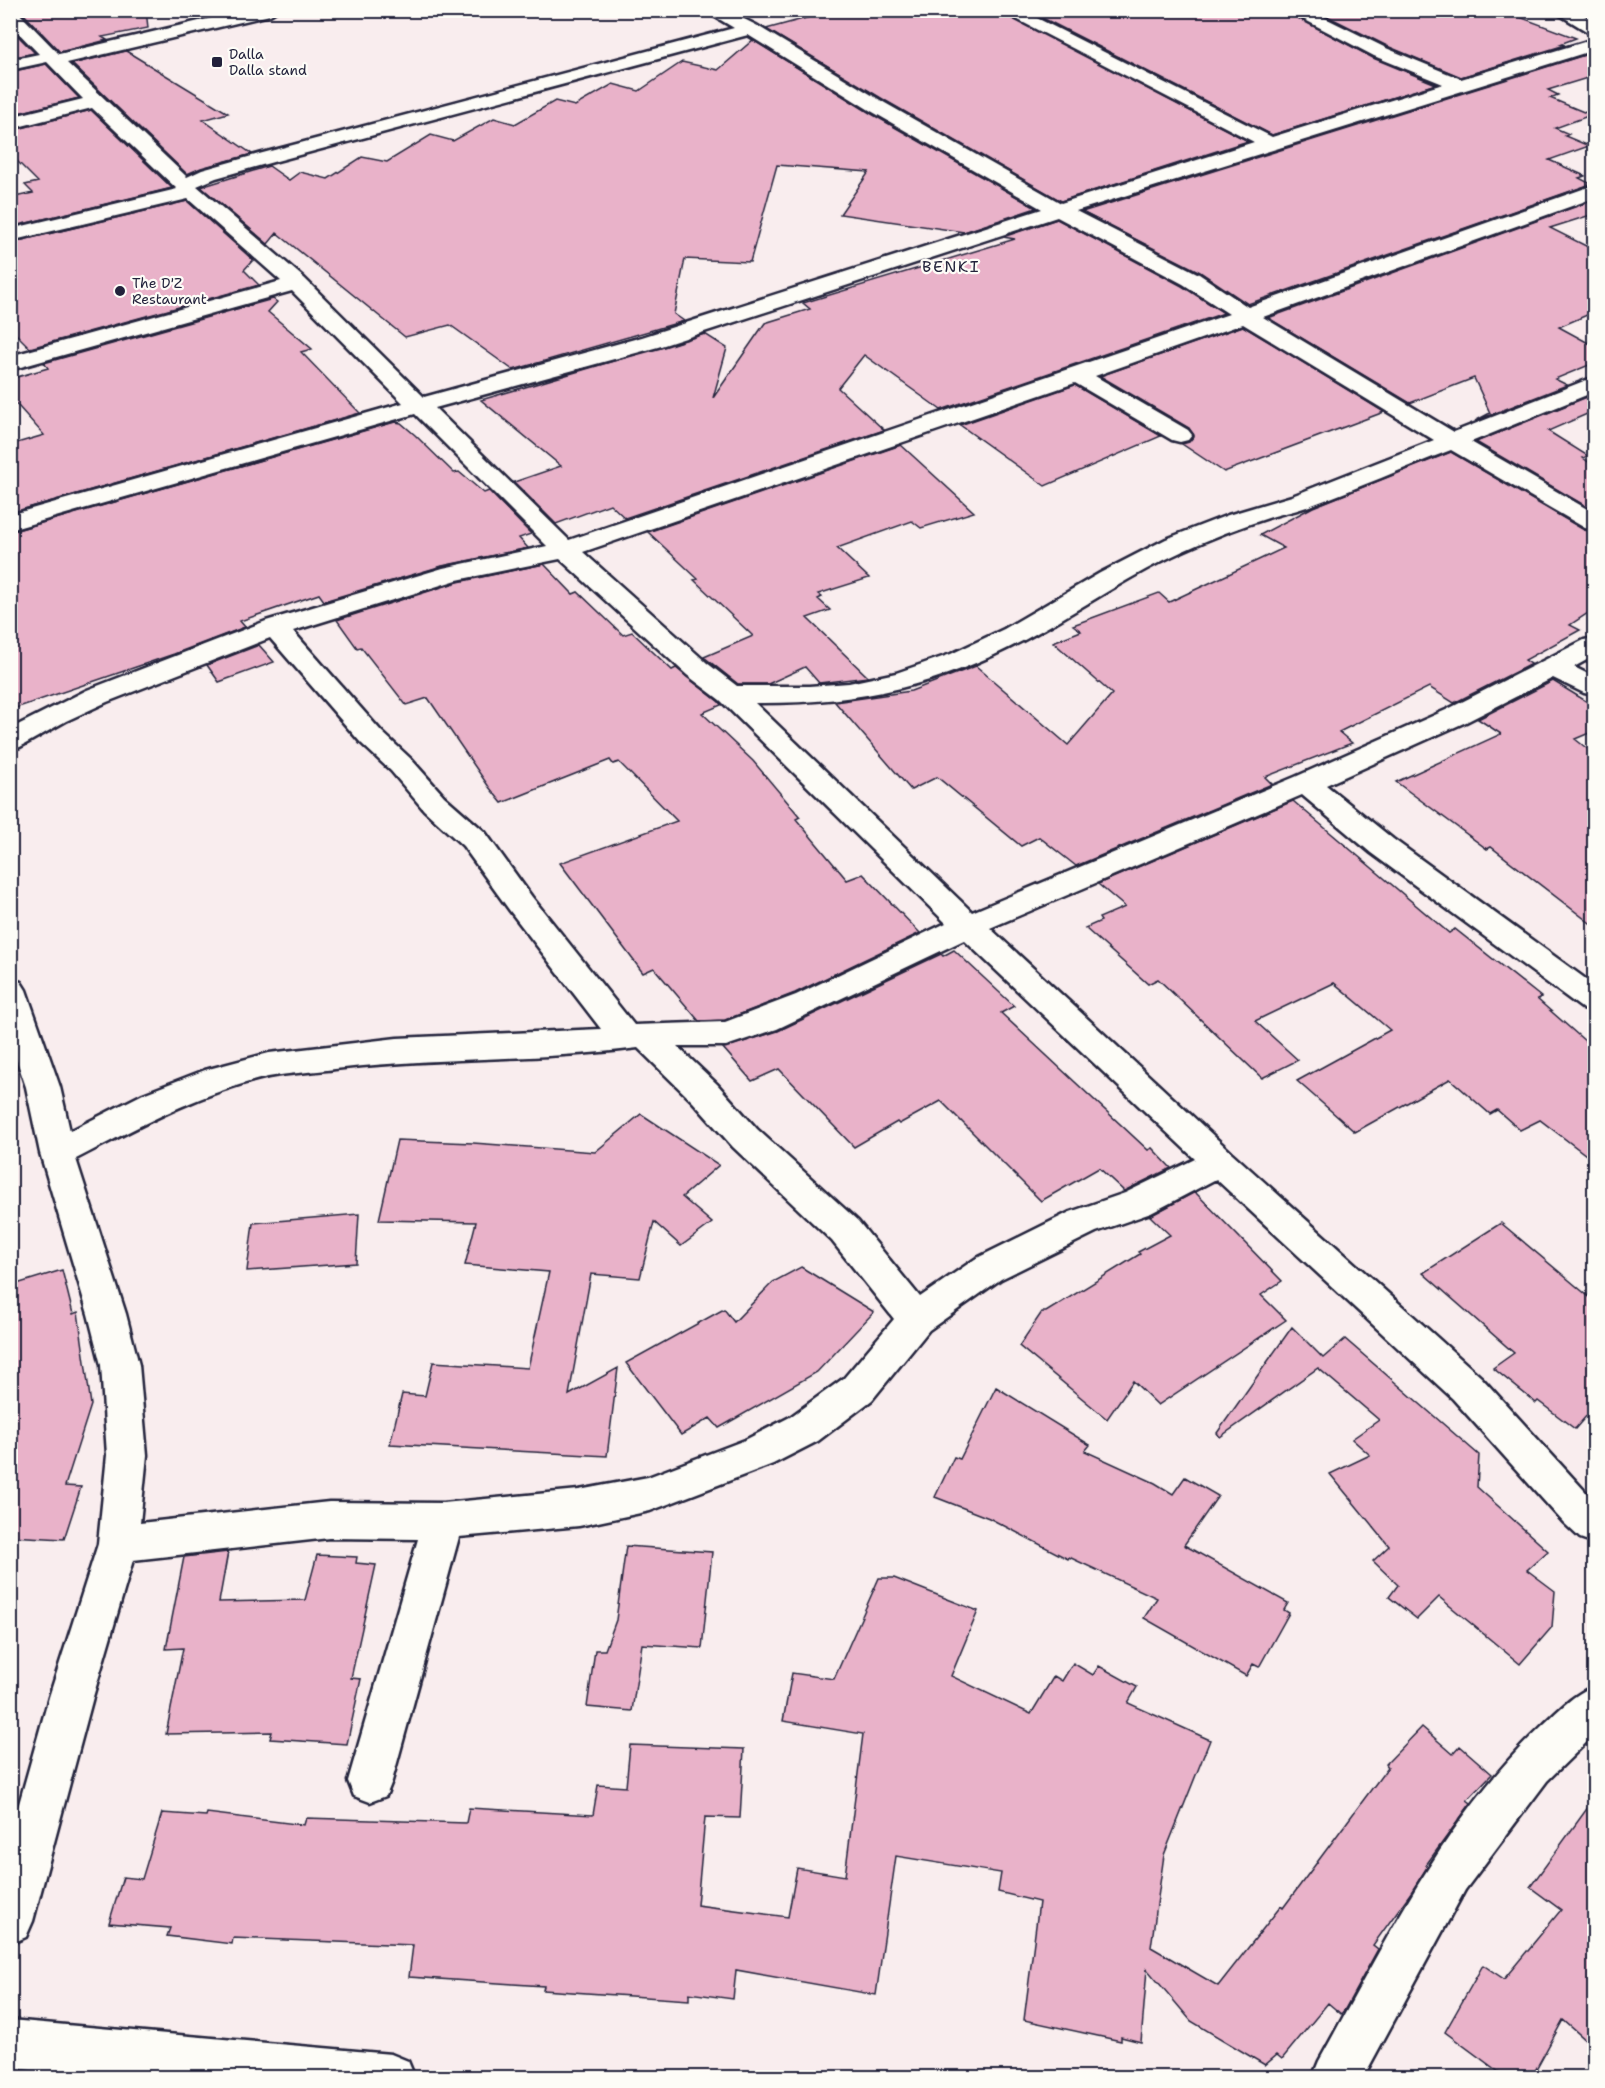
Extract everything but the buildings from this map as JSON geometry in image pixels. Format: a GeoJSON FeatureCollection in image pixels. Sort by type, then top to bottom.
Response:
{"type":"FeatureCollection","features":[{"type":"Feature","properties":{"kind":"street"},"geometry":{"type":"LineString","coordinates":[[10,65],[54,58],[270,10]]}},
{"type":"Feature","properties":{"kind":"street"},"geometry":{"type":"LineString","coordinates":[[712,10],[750,29],[878,107],[980,163],[1058,210],[1191,279],[1451,440],[1594,523]]}},
{"type":"Feature","properties":{"kind":"street"},"geometry":{"type":"LineString","coordinates":[[1007,10],[1270,143]]}},
{"type":"Feature","properties":{"kind":"street"},"geometry":{"type":"LineString","coordinates":[[1294,10],[1380,52],[1461,85]]}},
{"type":"Feature","properties":{"kind":"street"},"geometry":{"type":"LineString","coordinates":[[1560,10],[1594,28]]}},
{"type":"Feature","properties":{"kind":"street"},"geometry":{"type":"LineString","coordinates":[[10,14],[97,102],[188,188],[296,283],[565,550],[698,669],[730,694],[968,926],[1220,1162],[1467,1388],[1578,1511],[1594,1525]]}},
{"type":"Feature","properties":{"kind":"street"},"geometry":{"type":"LineString","coordinates":[[10,235],[188,188],[209,174],[266,158],[750,29]]}},
{"type":"Feature","properties":{"kind":"street"},"geometry":{"type":"LineString","coordinates":[[10,523],[89,498],[650,342],[1270,143],[1594,44]]}},
{"type":"Feature","properties":{"kind":"street"},"geometry":{"type":"LineString","coordinates":[[10,123],[97,102]]}},
{"type":"Feature","properties":{"kind":"street"},"geometry":{"type":"LineString","coordinates":[[10,741],[56,715],[107,692],[275,627],[452,573],[565,550],[1077,375],[1594,191]]}},
{"type":"Feature","properties":{"kind":"street"},"geometry":{"type":"LineString","coordinates":[[10,363],[296,283]]}},
{"type":"Feature","properties":{"kind":"street"},"geometry":{"type":"LineString","coordinates":[[1077,375],[1180,435]]}},
{"type":"Feature","properties":{"kind":"street"},"geometry":{"type":"LineString","coordinates":[[730,694],[791,696],[834,693],[887,684],[941,667],[1027,627],[1134,565],[1179,543],[1280,506],[1301,501],[1594,384]]}},
{"type":"Feature","properties":{"kind":"street"},"geometry":{"type":"LineString","coordinates":[[275,627],[371,737],[401,765],[434,803],[474,839],[521,904],[636,1036],[705,1093],[745,1138],[845,1231],[916,1319]]}},
{"type":"Feature","properties":{"kind":"street"},"geometry":{"type":"LineString","coordinates":[[57,1153],[155,1103],[217,1079],[269,1065],[397,1050],[590,1042],[636,1036],[726,1034],[745,1028],[807,1003],[908,952],[1305,783],[1456,716],[1594,646]]}},
{"type":"Feature","properties":{"kind":"street"},"geometry":{"type":"LineString","coordinates":[[1552,666],[1594,687]]}},
{"type":"Feature","properties":{"kind":"street"},"geometry":{"type":"LineString","coordinates":[[1305,783],[1382,846],[1594,1001]]}},
{"type":"Feature","properties":{"kind":"street"},"geometry":{"type":"LineString","coordinates":[[10,990],[43,1087],[57,1153],[107,1314],[120,1365],[127,1455],[118,1544],[71,1696],[10,1921]]}},
{"type":"Feature","properties":{"kind":"street"},"geometry":{"type":"LineString","coordinates":[[118,1544],[329,1520],[443,1521],[579,1508],[650,1494],[759,1452],[804,1429],[858,1389],[916,1319],[988,1269],[1083,1222],[1138,1203],[1220,1162]]}},
{"type":"Feature","properties":{"kind":"street"},"geometry":{"type":"LineString","coordinates":[[370,1781],[443,1521]]}},
{"type":"Feature","properties":{"kind":"street"},"geometry":{"type":"LineString","coordinates":[[1336,2078],[1449,1874],[1531,1766],[1594,1706]]}},
{"type":"Feature","properties":{"kind":"street"},"geometry":{"type":"LineString","coordinates":[[10,2044],[391,2078]]}},
{"type":"Feature","properties":{"kind":"place","name":"Dalla Dalla stand"},"geometry":{"type":"Point","coordinates":[217,62]}},
{"type":"Feature","properties":{"kind":"place","name":"The D'Z Restaurant"},"geometry":{"type":"Point","coordinates":[120,291]}},
{"type":"Feature","properties":{"kind":"district","name":"BENKI"},"geometry":{"type":"Point","coordinates":[951,266]}}]}
